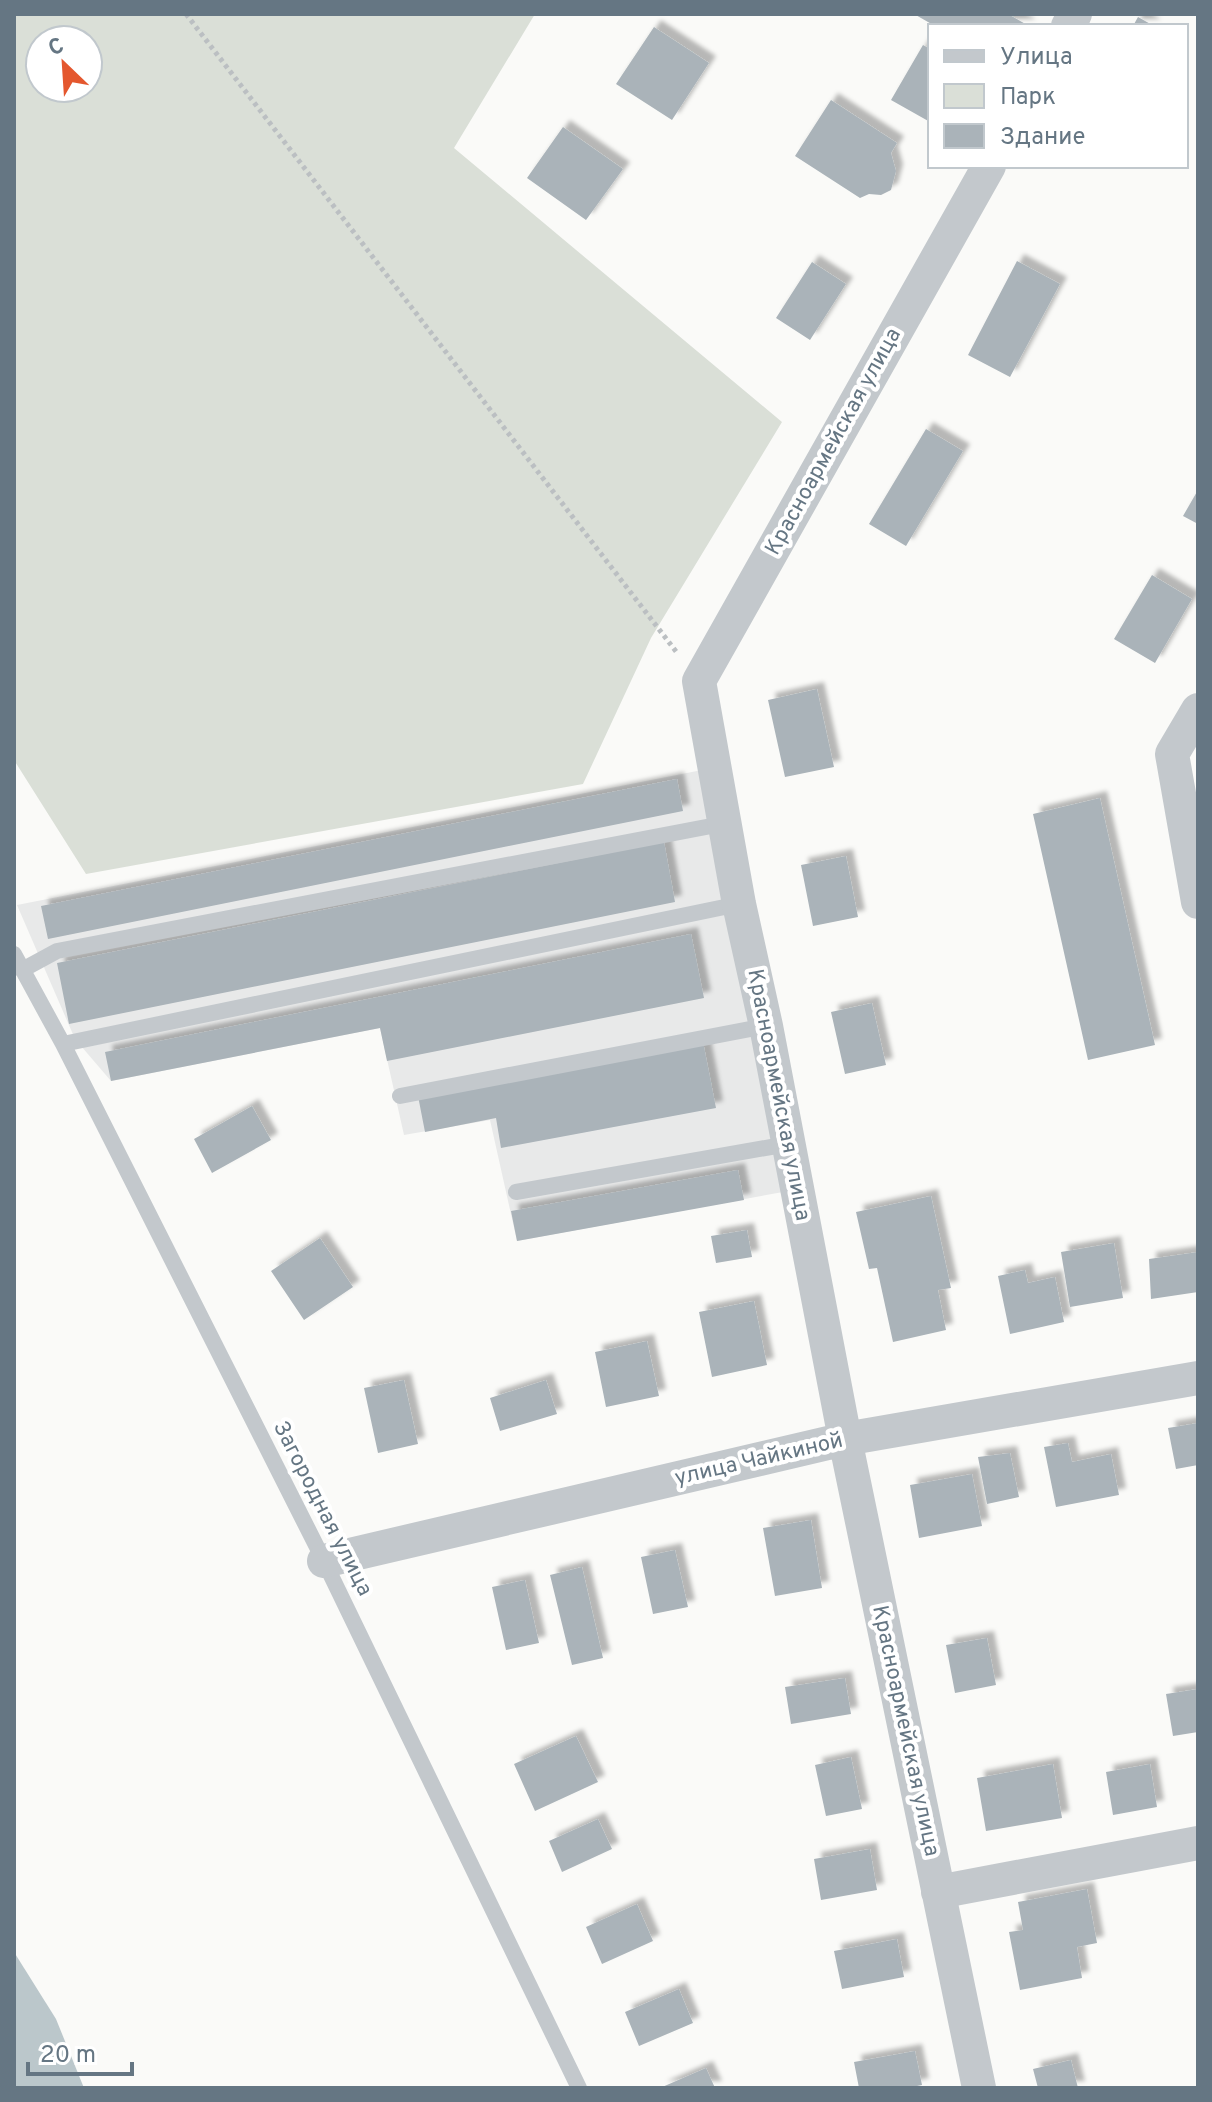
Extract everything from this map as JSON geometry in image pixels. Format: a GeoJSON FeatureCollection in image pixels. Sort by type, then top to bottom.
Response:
{"type":"FeatureCollection","features":[{"type":"Feature","properties":{"kind":"street","name":"Красноармейская улица"},"geometry":{"type":"LineString","coordinates":[[979,2088],[845,1439],[766,1026],[739,904],[727,823],[699,681],[988,168]]}},
{"type":"Feature","properties":{"kind":"street"},"geometry":{"type":"LineString","coordinates":[[1198,710],[1172,754],[1198,902]]}},
{"type":"Feature","properties":{"kind":"street","name":"улица Чайкиной"},"geometry":{"type":"LineString","coordinates":[[324,1561],[845,1439],[1198,1378]]}},
{"type":"Feature","properties":{"kind":"street"},"geometry":{"type":"LineString","coordinates":[[938,1892],[1198,1843]]}},
{"type":"Feature","properties":{"kind":"lane"},"geometry":{"type":"LineString","coordinates":[[18,962],[57,951],[727,823]]}},
{"type":"Feature","properties":{"kind":"lane"},"geometry":{"type":"LineString","coordinates":[[63,1044],[739,904]]}},
{"type":"Feature","properties":{"kind":"lane","name":"Загородная улица"},"geometry":{"type":"LineString","coordinates":[[18,962],[63,1044],[324,1561],[579,2088]]}},
{"type":"Feature","properties":{"kind":"lane"},"geometry":{"type":"LineString","coordinates":[[400,1096],[766,1026]]}},
{"type":"Feature","properties":{"kind":"lane"},"geometry":{"type":"LineString","coordinates":[[516,1192],[788,1144]]}},
{"type":"Feature","properties":{"kind":"path"},"geometry":{"type":"LineString","coordinates":[[186,14],[699,681]]}},
{"type":"Feature","properties":{"kind":"shaded area"},"geometry":{"type":"Polygon","coordinates":[[[702,770],[783,1192],[517,1241],[490,1120],[404,1135],[380,1028],[111,1081],[75,1039],[17,905],[702,770]]]}},
{"type":"Feature","properties":{"kind":"shaded area"},"geometry":{"type":"Polygon","coordinates":[[[14,1952],[56,2019],[84,2088],[14,2088],[14,1952]]]}},
{"type":"Feature","properties":{"kind":"green space"},"geometry":{"type":"Polygon","coordinates":[[[14,14],[535,14],[454,148],[782,422],[651,638],[583,784],[86,874],[14,760],[14,14]]]}},
{"type":"Feature","properties":{"kind":"building"},"geometry":{"type":"Polygon","coordinates":[[[914,14],[1008,14],[1026,24],[932,24],[914,14]]]}},
{"type":"Feature","properties":{"kind":"building"},"geometry":{"type":"Polygon","coordinates":[[[1138,17],[1150,24],[1134,24],[1138,17]]]}},
{"type":"Feature","properties":{"kind":"building"},"geometry":{"type":"Polygon","coordinates":[[[654,27],[709,63],[672,120],[616,84],[654,27]]]}},
{"type":"Feature","properties":{"kind":"building"},"geometry":{"type":"Polygon","coordinates":[[[923,45],[928,48],[928,121],[891,100],[923,45]]]}},
{"type":"Feature","properties":{"kind":"building"},"geometry":{"type":"Polygon","coordinates":[[[831,100],[897,143],[891,153],[896,171],[891,190],[860,198],[795,156],[831,100]]]}},
{"type":"Feature","properties":{"kind":"building"},"geometry":{"type":"Polygon","coordinates":[[[563,127],[623,169],[586,220],[527,178],[563,127]]]}},
{"type":"Feature","properties":{"kind":"building"},"geometry":{"type":"Polygon","coordinates":[[[1017,261],[1060,284],[1010,377],[968,355],[1017,261]]]}},
{"type":"Feature","properties":{"kind":"building"},"geometry":{"type":"Polygon","coordinates":[[[812,262],[846,284],[810,340],[776,318],[812,262]]]}},
{"type":"Feature","properties":{"kind":"building"},"geometry":{"type":"Polygon","coordinates":[[[926,429],[963,451],[906,546],[869,524],[926,429]]]}},
{"type":"Feature","properties":{"kind":"building"},"geometry":{"type":"Polygon","coordinates":[[[1198,490],[1198,524],[1183,516],[1198,490]]]}},
{"type":"Feature","properties":{"kind":"building"},"geometry":{"type":"Polygon","coordinates":[[[1152,575],[1192,599],[1155,663],[1114,639],[1152,575]]]}},
{"type":"Feature","properties":{"kind":"building"},"geometry":{"type":"Polygon","coordinates":[[[817,689],[834,767],[785,777],[768,700],[817,689]]]}},
{"type":"Feature","properties":{"kind":"building"},"geometry":{"type":"Polygon","coordinates":[[[677,779],[683,811],[48,939],[41,906],[677,779]]]}},
{"type":"Feature","properties":{"kind":"building"},"geometry":{"type":"Polygon","coordinates":[[[1100,798],[1155,1045],[1088,1060],[1033,814],[1100,798]]]}},
{"type":"Feature","properties":{"kind":"building"},"geometry":{"type":"Polygon","coordinates":[[[664,842],[675,902],[69,1024],[57,963],[664,842]]]}},
{"type":"Feature","properties":{"kind":"building"},"geometry":{"type":"Polygon","coordinates":[[[846,856],[858,917],[813,926],[801,865],[846,856]]]}},
{"type":"Feature","properties":{"kind":"building"},"geometry":{"type":"Polygon","coordinates":[[[691,934],[704,998],[387,1061],[380,1028],[111,1081],[105,1052],[691,934]]]}},
{"type":"Feature","properties":{"kind":"building"},"geometry":{"type":"Polygon","coordinates":[[[872,1003],[886,1065],[845,1074],[831,1012],[872,1003]]]}},
{"type":"Feature","properties":{"kind":"building"},"geometry":{"type":"Polygon","coordinates":[[[703,1042],[716,1108],[501,1148],[496,1118],[425,1132],[418,1096],[703,1042]]]}},
{"type":"Feature","properties":{"kind":"building"},"geometry":{"type":"Polygon","coordinates":[[[252,1106],[271,1140],[212,1173],[194,1139],[252,1106]]]}},
{"type":"Feature","properties":{"kind":"building"},"geometry":{"type":"Polygon","coordinates":[[[738,1170],[744,1200],[517,1241],[511,1211],[738,1170]]]}},
{"type":"Feature","properties":{"kind":"building"},"geometry":{"type":"Polygon","coordinates":[[[931,1196],[951,1288],[938,1290],[946,1330],[893,1342],[877,1268],[869,1269],[856,1212],[931,1196]]]}},
{"type":"Feature","properties":{"kind":"building"},"geometry":{"type":"Polygon","coordinates":[[[747,1230],[752,1257],[716,1263],[711,1236],[747,1230]]]}},
{"type":"Feature","properties":{"kind":"building"},"geometry":{"type":"Polygon","coordinates":[[[320,1238],[353,1287],[304,1320],[271,1271],[320,1238]]]}},
{"type":"Feature","properties":{"kind":"building"},"geometry":{"type":"Polygon","coordinates":[[[1114,1243],[1123,1298],[1070,1307],[1061,1252],[1114,1243]]]}},
{"type":"Feature","properties":{"kind":"building"},"geometry":{"type":"Polygon","coordinates":[[[1198,1252],[1198,1292],[1151,1299],[1149,1259],[1198,1252]]]}},
{"type":"Feature","properties":{"kind":"building"},"geometry":{"type":"Polygon","coordinates":[[[1025,1270],[1028,1283],[1055,1277],[1064,1322],[1010,1334],[998,1276],[1025,1270]]]}},
{"type":"Feature","properties":{"kind":"building"},"geometry":{"type":"Polygon","coordinates":[[[754,1301],[767,1365],[712,1377],[699,1312],[754,1301]]]}},
{"type":"Feature","properties":{"kind":"building"},"geometry":{"type":"Polygon","coordinates":[[[647,1341],[659,1396],[606,1407],[595,1352],[647,1341]]]}},
{"type":"Feature","properties":{"kind":"building"},"geometry":{"type":"Polygon","coordinates":[[[404,1380],[418,1444],[378,1453],[364,1388],[404,1380]]]}},
{"type":"Feature","properties":{"kind":"building"},"geometry":{"type":"Polygon","coordinates":[[[546,1380],[557,1414],[500,1431],[490,1398],[546,1380]]]}},
{"type":"Feature","properties":{"kind":"building"},"geometry":{"type":"Polygon","coordinates":[[[1198,1423],[1198,1465],[1176,1469],[1168,1428],[1198,1423]]]}},
{"type":"Feature","properties":{"kind":"building"},"geometry":{"type":"Polygon","coordinates":[[[1068,1443],[1072,1462],[1111,1454],[1119,1495],[1056,1507],[1044,1447],[1068,1443]]]}},
{"type":"Feature","properties":{"kind":"building"},"geometry":{"type":"Polygon","coordinates":[[[1010,1453],[1019,1497],[987,1504],[978,1457],[1010,1453]]]}},
{"type":"Feature","properties":{"kind":"building"},"geometry":{"type":"Polygon","coordinates":[[[972,1474],[982,1526],[919,1538],[910,1485],[972,1474]]]}},
{"type":"Feature","properties":{"kind":"building"},"geometry":{"type":"Polygon","coordinates":[[[811,1520],[822,1588],[775,1596],[763,1528],[811,1520]]]}},
{"type":"Feature","properties":{"kind":"building"},"geometry":{"type":"Polygon","coordinates":[[[675,1550],[688,1607],[653,1614],[641,1557],[675,1550]]]}},
{"type":"Feature","properties":{"kind":"building"},"geometry":{"type":"Polygon","coordinates":[[[582,1567],[603,1658],[572,1665],[550,1575],[582,1567]]]}},
{"type":"Feature","properties":{"kind":"building"},"geometry":{"type":"Polygon","coordinates":[[[525,1580],[539,1643],[506,1650],[492,1587],[525,1580]]]}},
{"type":"Feature","properties":{"kind":"building"},"geometry":{"type":"Polygon","coordinates":[[[987,1638],[996,1685],[955,1693],[946,1645],[987,1638]]]}},
{"type":"Feature","properties":{"kind":"building"},"geometry":{"type":"Polygon","coordinates":[[[845,1678],[851,1714],[791,1724],[785,1687],[845,1678]]]}},
{"type":"Feature","properties":{"kind":"building"},"geometry":{"type":"Polygon","coordinates":[[[1198,1689],[1198,1732],[1173,1736],[1166,1694],[1198,1689]]]}},
{"type":"Feature","properties":{"kind":"building"},"geometry":{"type":"Polygon","coordinates":[[[576,1736],[598,1782],[535,1811],[514,1764],[576,1736]]]}},
{"type":"Feature","properties":{"kind":"building"},"geometry":{"type":"Polygon","coordinates":[[[851,1757],[862,1809],[826,1816],[815,1765],[851,1757]]]}},
{"type":"Feature","properties":{"kind":"building"},"geometry":{"type":"Polygon","coordinates":[[[1053,1764],[1062,1818],[986,1831],[977,1778],[1053,1764]]]}},
{"type":"Feature","properties":{"kind":"building"},"geometry":{"type":"Polygon","coordinates":[[[1150,1764],[1157,1807],[1113,1815],[1106,1772],[1150,1764]]]}},
{"type":"Feature","properties":{"kind":"building"},"geometry":{"type":"Polygon","coordinates":[[[598,1819],[612,1849],[562,1872],[549,1841],[598,1819]]]}},
{"type":"Feature","properties":{"kind":"building"},"geometry":{"type":"Polygon","coordinates":[[[870,1849],[877,1890],[821,1900],[814,1859],[870,1849]]]}},
{"type":"Feature","properties":{"kind":"building"},"geometry":{"type":"Polygon","coordinates":[[[1087,1889],[1097,1943],[1077,1947],[1082,1978],[1020,1990],[1009,1932],[1023,1930],[1018,1902],[1087,1889]]]}},
{"type":"Feature","properties":{"kind":"building"},"geometry":{"type":"Polygon","coordinates":[[[637,1904],[653,1941],[602,1964],[586,1927],[637,1904]]]}},
{"type":"Feature","properties":{"kind":"building"},"geometry":{"type":"Polygon","coordinates":[[[897,1939],[904,1977],[842,1989],[834,1951],[897,1939]]]}},
{"type":"Feature","properties":{"kind":"building"},"geometry":{"type":"Polygon","coordinates":[[[679,1989],[693,2023],[639,2046],[625,2012],[679,1989]]]}},
{"type":"Feature","properties":{"kind":"building"},"geometry":{"type":"Polygon","coordinates":[[[915,2051],[922,2085],[859,2088],[854,2062],[915,2051]]]}},
{"type":"Feature","properties":{"kind":"building"},"geometry":{"type":"Polygon","coordinates":[[[1071,2060],[1078,2088],[1038,2088],[1033,2069],[1071,2060]]]}},
{"type":"Feature","properties":{"kind":"building"},"geometry":{"type":"Polygon","coordinates":[[[706,2068],[715,2088],[660,2088],[706,2068]]]}}]}
